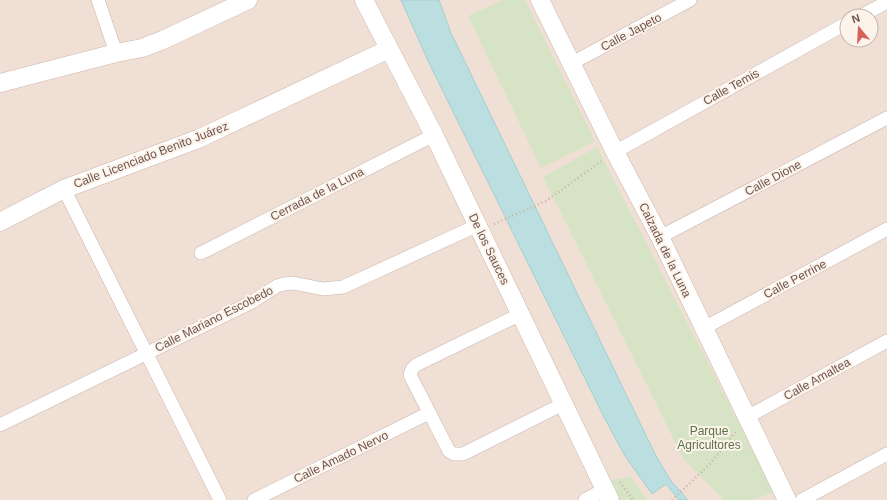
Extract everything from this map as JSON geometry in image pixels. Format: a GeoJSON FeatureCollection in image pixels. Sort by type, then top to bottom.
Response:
{"type":"FeatureCollection","features":[{"type":"Feature","properties":{"kind":"main road"},"geometry":{"type":"LineString","coordinates":[[0,83],[116,53],[142,48],[163,40],[248,0]]}},
{"type":"Feature","properties":{"kind":"main road","name":"De los Sauces"},"geometry":{"type":"LineString","coordinates":[[364,0],[434,135],[608,495]]}},
{"type":"Feature","properties":{"kind":"main road","name":"Calzada de la Luna"},"geometry":{"type":"LineString","coordinates":[[540,0],[615,152],[660,237],[788,500]]}},
{"type":"Feature","properties":{"kind":"main road","name":"Calle Licenciado Benito Juárez"},"geometry":{"type":"LineString","coordinates":[[0,222],[64,189],[198,140],[389,49]]}},
{"type":"Feature","properties":{"kind":"street"},"geometry":{"type":"LineString","coordinates":[[98,0],[116,53]]}},
{"type":"Feature","properties":{"kind":"street","name":"Calle Japeto"},"geometry":{"type":"LineString","coordinates":[[572,63],[690,0]]}},
{"type":"Feature","properties":{"kind":"street"},"geometry":{"type":"LineString","coordinates":[[876,8],[887,2]]}},
{"type":"Feature","properties":{"kind":"street","name":"Calle Temis"},"geometry":{"type":"LineString","coordinates":[[615,152],[839,27]]}},
{"type":"Feature","properties":{"kind":"street","name":"Calle Dione"},"geometry":{"type":"LineString","coordinates":[[660,237],[887,118]]}},
{"type":"Feature","properties":{"kind":"street","name":"Cerrada de la Luna"},"geometry":{"type":"LineString","coordinates":[[201,253],[434,135]]}},
{"type":"Feature","properties":{"kind":"street"},"geometry":{"type":"LineString","coordinates":[[64,189],[220,500]]}},
{"type":"Feature","properties":{"kind":"street","name":"Calle Mariano Escobedo"},"geometry":{"type":"LineString","coordinates":[[0,426],[250,303],[278,286],[293,284],[323,289],[343,287],[478,225]]}},
{"type":"Feature","properties":{"kind":"street","name":"Calle Perrine"},"geometry":{"type":"LineString","coordinates":[[704,328],[887,229]]}},
{"type":"Feature","properties":{"kind":"street"},"geometry":{"type":"LineString","coordinates":[[521,314],[416,365],[412,369],[410,375],[449,451],[454,454],[463,454],[563,404]]}},
{"type":"Feature","properties":{"kind":"street","name":"Calle Amaltea"},"geometry":{"type":"LineString","coordinates":[[747,417],[887,341]]}},
{"type":"Feature","properties":{"kind":"street","name":"Calle Amado Nervo"},"geometry":{"type":"LineString","coordinates":[[254,500],[429,413]]}},
{"type":"Feature","properties":{"kind":"street"},"geometry":{"type":"LineString","coordinates":[[802,500],[887,454]]}},
{"type":"Feature","properties":{"kind":"street"},"geometry":{"type":"LineString","coordinates":[[585,500],[608,495]]}},
{"type":"Feature","properties":{"kind":"path"},"geometry":{"type":"LineString","coordinates":[[503,220],[546,201],[615,152]]}},
{"type":"Feature","properties":{"kind":"path"},"geometry":{"type":"LineString","coordinates":[[672,500],[710,464],[747,417]]}},
{"type":"Feature","properties":{"kind":"shaded area"},"geometry":{"type":"Polygon","coordinates":[[[0,0],[887,0],[887,500],[0,500],[0,0]]]}},
{"type":"Feature","properties":{"kind":"green space"},"geometry":{"type":"Polygon","coordinates":[[[503,0],[525,0],[595,141],[541,168],[468,16],[503,0]]]}},
{"type":"Feature","properties":{"kind":"green space","name":"Parque Agricultores"},"geometry":{"type":"Polygon","coordinates":[[[597,147],[774,492],[752,500],[724,500],[683,458],[543,177],[597,147]]]}},
{"type":"Feature","properties":{"kind":"green space"},"geometry":{"type":"Polygon","coordinates":[[[630,476],[648,500],[619,500],[610,481],[630,476]]]}},
{"type":"Feature","properties":{"kind":"water"},"geometry":{"type":"Polygon","coordinates":[[[401,0],[439,0],[451,33],[656,456],[671,481],[688,500],[679,500],[666,484],[652,494],[625,456],[604,417],[429,63],[401,0]]]}}]}
